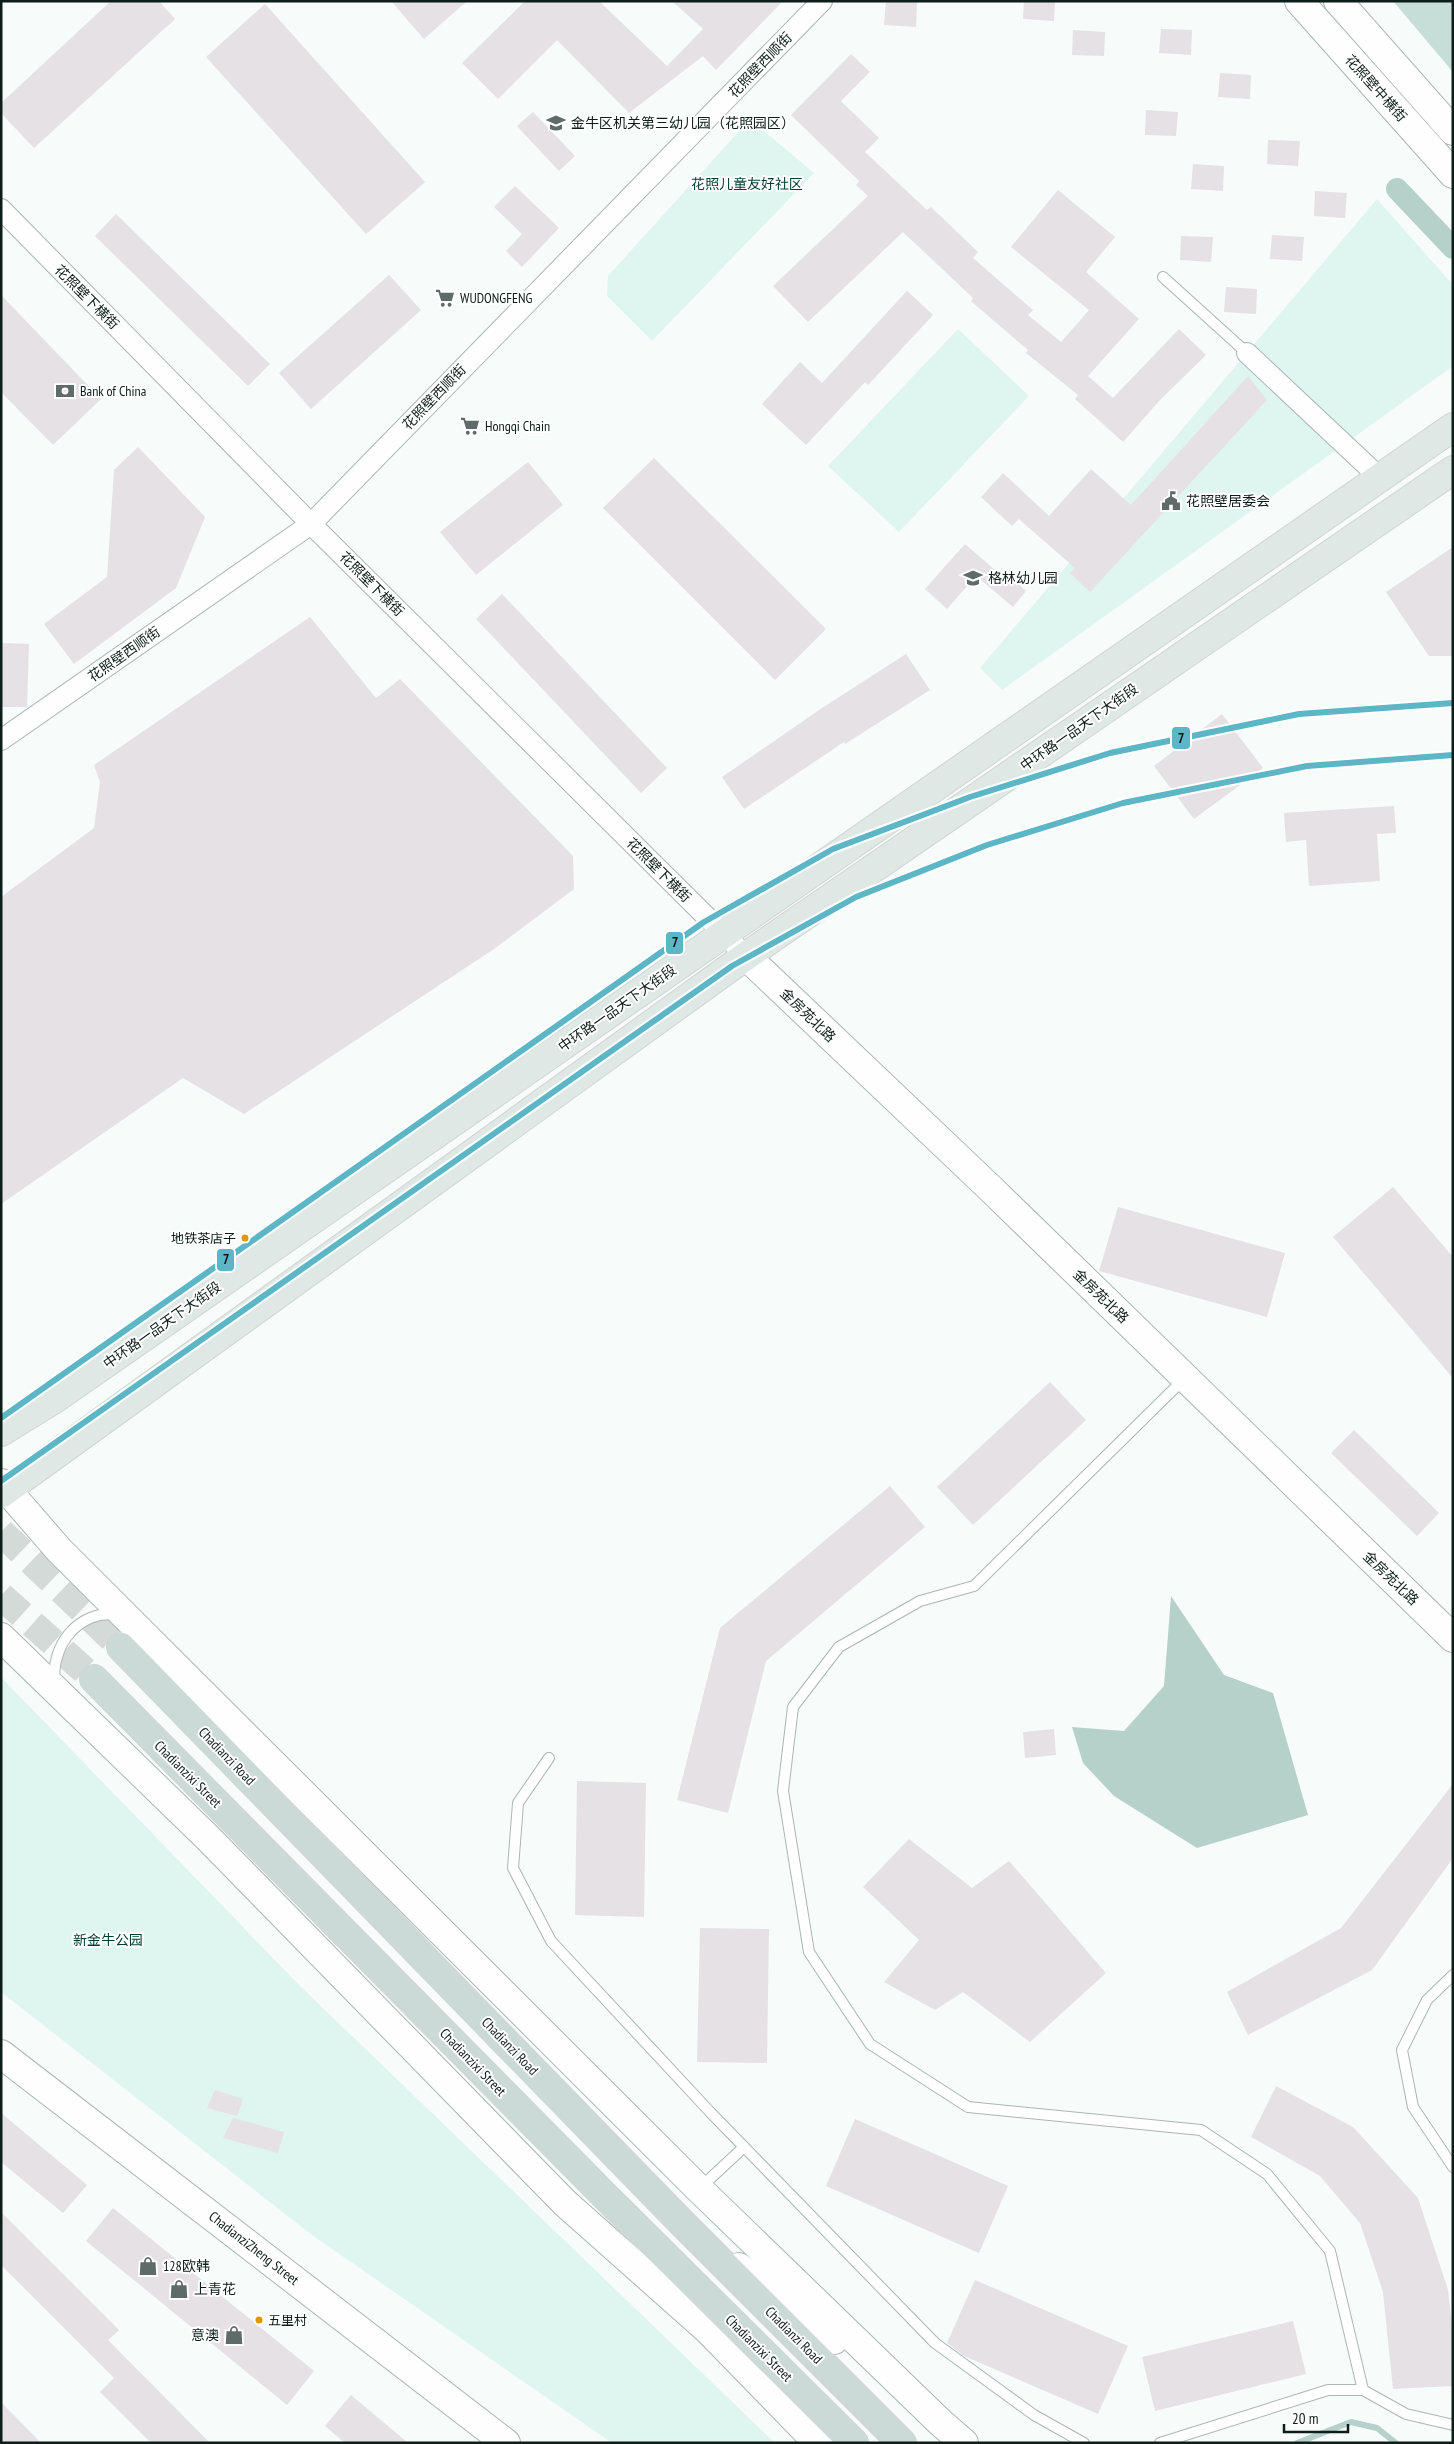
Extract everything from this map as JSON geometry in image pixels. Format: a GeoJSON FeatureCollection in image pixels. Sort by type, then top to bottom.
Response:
{"type":"FeatureCollection","features":[{"type":"Feature","properties":{"kind":"highway","name":"Chadianzi Road"},"geometry":{"type":"LineString","coordinates":[[121,1647],[683,2224],[902,2443]]}},
{"type":"Feature","properties":{"kind":"highway","name":"Chadianzixi Street"},"geometry":{"type":"LineString","coordinates":[[94,1679],[604,2195],[854,2443]]}},
{"type":"Feature","properties":{"kind":"highway"},"geometry":{"type":"LineString","coordinates":[[866,2407],[921,2443]]}},
{"type":"Feature","properties":{"kind":"main road","name":"花照壁中横街"},"geometry":{"type":"LineString","coordinates":[[1299,1],[1453,174]]}},
{"type":"Feature","properties":{"kind":"main road"},"geometry":{"type":"LineString","coordinates":[[1338,1],[1453,131]]}},
{"type":"Feature","properties":{"kind":"main road","name":"中环路一品天下大街段"},"geometry":{"type":"LineString","coordinates":[[1,1432],[56,1398],[1453,426]]}},
{"type":"Feature","properties":{"kind":"main road","name":"中环路一品天下大街段"},"geometry":{"type":"LineString","coordinates":[[3,1489],[746,956],[1453,470]]}},
{"type":"Feature","properties":{"kind":"main road","name":"金房苑北路"},"geometry":{"type":"LineString","coordinates":[[746,956],[982,1181],[1453,1638]]}},
{"type":"Feature","properties":{"kind":"main road"},"geometry":{"type":"LineString","coordinates":[[3,1489],[59,1550],[699,2189],[964,2443]]}},
{"type":"Feature","properties":{"kind":"main road"},"geometry":{"type":"LineString","coordinates":[[1,1637],[208,1838],[565,2203],[708,2330],[818,2443]]}},
{"type":"Feature","properties":{"kind":"main road","name":"ChadianziZheng Street"},"geometry":{"type":"LineString","coordinates":[[1,2054],[506,2443]]}},
{"type":"Feature","properties":{"kind":"main road"},"geometry":{"type":"LineString","coordinates":[[683,2224],[940,2422]]}},
{"type":"Feature","properties":{"kind":"street","name":"花照壁西顺街"},"geometry":{"type":"LineString","coordinates":[[1,740],[311,524],[822,1]]}},
{"type":"Feature","properties":{"kind":"street","name":"花照壁下横街"},"geometry":{"type":"LineString","coordinates":[[1,209],[311,524],[746,956]]}},
{"type":"Feature","properties":{"kind":"street"},"geometry":{"type":"LineString","coordinates":[[1247,353],[1380,478]]}},
{"type":"Feature","properties":{"kind":"lane"},"geometry":{"type":"LineString","coordinates":[[1163,277],[1247,353]]}},
{"type":"Feature","properties":{"kind":"lane"},"geometry":{"type":"LineString","coordinates":[[1185,1378],[974,1586],[920,1601],[839,1647],[793,1707],[784,1791],[809,1952],[870,2044],[968,2107],[1201,2130],[1267,2174],[1330,2251],[1363,2390]]}},
{"type":"Feature","properties":{"kind":"lane"},"geometry":{"type":"LineString","coordinates":[[56,1690],[54,1676],[58,1652],[63,1640],[72,1629],[97,1615],[126,1616]]}},
{"type":"Feature","properties":{"kind":"lane"},"geometry":{"type":"LineString","coordinates":[[549,1758],[518,1803],[513,1868],[551,1941],[744,2147],[935,2343],[1034,2415],[1084,2443]]}},
{"type":"Feature","properties":{"kind":"lane"},"geometry":{"type":"LineString","coordinates":[[1453,1975],[1427,2000],[1402,2050],[1413,2107],[1453,2167]]}},
{"type":"Feature","properties":{"kind":"lane"},"geometry":{"type":"LineString","coordinates":[[699,2189],[744,2147]]}},
{"type":"Feature","properties":{"kind":"lane"},"geometry":{"type":"LineString","coordinates":[[1160,2443],[1328,2390],[1363,2390],[1406,2414],[1453,2425]]}},
{"type":"Feature","properties":{"kind":"green space","name":"花照儿童友好社区"},"geometry":{"type":"Polygon","coordinates":[[[750,119],[814,173],[652,341],[607,296],[608,276],[750,119]]]}},
{"type":"Feature","properties":{"kind":"green space"},"geometry":{"type":"Polygon","coordinates":[[[1377,199],[1453,285],[1453,366],[1002,690],[980,668],[1377,199]]]}},
{"type":"Feature","properties":{"kind":"green space"},"geometry":{"type":"Polygon","coordinates":[[[958,329],[1029,396],[899,532],[828,466],[958,329]]]}},
{"type":"Feature","properties":{"kind":"green space","name":"新金牛公园"},"geometry":{"type":"Polygon","coordinates":[[[1,1677],[299,1985],[775,2443],[612,2443],[312,2235],[1,1992],[1,1677]]]}},
{"type":"Feature","properties":{"kind":"shaded area"},"geometry":{"type":"Polygon","coordinates":[[[1393,1],[1453,1],[1453,72],[1393,1]]]}},
{"type":"Feature","properties":{"kind":"shaded area"},"geometry":{"type":"Polygon","coordinates":[[[1171,1596],[1224,1675],[1273,1693],[1308,1815],[1197,1848],[1114,1796],[1083,1763],[1072,1727],[1124,1731],[1164,1686],[1171,1596]]]}},
{"type":"Feature","properties":{"kind":"building"},"geometry":{"type":"Polygon","coordinates":[[[111,1],[159,1],[175,19],[34,148],[1,113],[1,103],[111,1]]]}},
{"type":"Feature","properties":{"kind":"building"},"geometry":{"type":"Polygon","coordinates":[[[391,1],[467,1],[424,39],[391,1]]]}},
{"type":"Feature","properties":{"kind":"building"},"geometry":{"type":"Polygon","coordinates":[[[525,1],[599,1],[667,66],[703,29],[672,1],[783,1],[716,70],[703,56],[629,113],[557,40],[498,99],[462,63],[525,1]]]}},
{"type":"Feature","properties":{"kind":"building"},"geometry":{"type":"Polygon","coordinates":[[[886,1],[917,2],[916,27],[884,25],[886,1]]]}},
{"type":"Feature","properties":{"kind":"building"},"geometry":{"type":"Polygon","coordinates":[[[1024,1],[1055,1],[1054,21],[1023,19],[1024,1]]]}},
{"type":"Feature","properties":{"kind":"building"},"geometry":{"type":"Polygon","coordinates":[[[265,4],[425,182],[366,234],[206,57],[265,4]]]}},
{"type":"Feature","properties":{"kind":"building"},"geometry":{"type":"Polygon","coordinates":[[[1161,29],[1192,30],[1191,55],[1159,53],[1161,29]]]}},
{"type":"Feature","properties":{"kind":"building"},"geometry":{"type":"Polygon","coordinates":[[[1073,30],[1105,32],[1104,56],[1072,55],[1073,30]]]}},
{"type":"Feature","properties":{"kind":"building"},"geometry":{"type":"Polygon","coordinates":[[[851,54],[870,72],[841,101],[879,138],[865,152],[927,210],[931,207],[978,252],[973,258],[1033,310],[1028,315],[1061,342],[1089,310],[1011,247],[1058,190],[1115,237],[1086,272],[1139,319],[1088,376],[1113,398],[1179,329],[1206,355],[1160,400],[1123,442],[1075,399],[1078,395],[1026,353],[1028,350],[971,301],[973,298],[903,232],[808,322],[773,286],[868,196],[856,185],[859,181],[791,115],[851,54]]]}},
{"type":"Feature","properties":{"kind":"building"},"geometry":{"type":"Polygon","coordinates":[[[1220,73],[1251,75],[1250,99],[1218,97],[1220,73]]]}},
{"type":"Feature","properties":{"kind":"building"},"geometry":{"type":"Polygon","coordinates":[[[1146,110],[1178,112],[1176,136],[1145,135],[1146,110]]]}},
{"type":"Feature","properties":{"kind":"building"},"geometry":{"type":"Polygon","coordinates":[[[533,112],[575,156],[559,171],[517,126],[533,112]]]}},
{"type":"Feature","properties":{"kind":"building"},"geometry":{"type":"Polygon","coordinates":[[[1268,140],[1300,141],[1298,166],[1267,164],[1268,140]]]}},
{"type":"Feature","properties":{"kind":"building"},"geometry":{"type":"Polygon","coordinates":[[[1193,164],[1224,166],[1223,191],[1191,189],[1193,164]]]}},
{"type":"Feature","properties":{"kind":"building"},"geometry":{"type":"Polygon","coordinates":[[[515,186],[559,228],[522,267],[506,251],[522,234],[494,207],[515,186]]]}},
{"type":"Feature","properties":{"kind":"building"},"geometry":{"type":"Polygon","coordinates":[[[1315,191],[1347,193],[1345,218],[1314,216],[1315,191]]]}},
{"type":"Feature","properties":{"kind":"building"},"geometry":{"type":"Polygon","coordinates":[[[116,214],[270,364],[248,386],[95,236],[116,214]]]}},
{"type":"Feature","properties":{"kind":"building"},"geometry":{"type":"Polygon","coordinates":[[[1272,235],[1304,237],[1302,261],[1270,259],[1272,235]]]}},
{"type":"Feature","properties":{"kind":"building"},"geometry":{"type":"Polygon","coordinates":[[[1181,236],[1213,237],[1211,262],[1180,260],[1181,236]]]}},
{"type":"Feature","properties":{"kind":"building"},"geometry":{"type":"Polygon","coordinates":[[[389,275],[421,310],[311,409],[279,373],[389,275]]]}},
{"type":"Feature","properties":{"kind":"building"},"geometry":{"type":"Polygon","coordinates":[[[1226,287],[1257,289],[1256,314],[1224,312],[1226,287]]]}},
{"type":"Feature","properties":{"kind":"building"},"geometry":{"type":"Polygon","coordinates":[[[907,291],[933,315],[868,385],[865,382],[806,445],[762,404],[800,362],[822,383],[907,291]]]}},
{"type":"Feature","properties":{"kind":"building"},"geometry":{"type":"Polygon","coordinates":[[[1,295],[101,399],[53,445],[1,392],[1,295]]]}},
{"type":"Feature","properties":{"kind":"building"},"geometry":{"type":"Polygon","coordinates":[[[1248,376],[1267,400],[1090,592],[1070,573],[1075,568],[1019,519],[1012,526],[981,497],[1003,473],[1049,516],[1091,469],[1131,505],[1248,376]]]}},
{"type":"Feature","properties":{"kind":"building"},"geometry":{"type":"Polygon","coordinates":[[[138,447],[205,517],[176,588],[74,664],[44,624],[107,577],[114,470],[138,447]]]}},
{"type":"Feature","properties":{"kind":"building"},"geometry":{"type":"Polygon","coordinates":[[[654,458],[826,629],[775,680],[603,508],[654,458]]]}},
{"type":"Feature","properties":{"kind":"building"},"geometry":{"type":"Polygon","coordinates":[[[528,462],[563,505],[476,575],[440,532],[528,462]]]}},
{"type":"Feature","properties":{"kind":"building"},"geometry":{"type":"Polygon","coordinates":[[[965,544],[1008,581],[1011,578],[1026,591],[1013,607],[976,576],[947,609],[925,589],[965,544]]]}},
{"type":"Feature","properties":{"kind":"building"},"geometry":{"type":"Polygon","coordinates":[[[1453,547],[1453,656],[1429,656],[1386,592],[1453,547]]]}},
{"type":"Feature","properties":{"kind":"building"},"geometry":{"type":"Polygon","coordinates":[[[502,594],[667,768],[641,793],[476,619],[502,594]]]}},
{"type":"Feature","properties":{"kind":"building"},"geometry":{"type":"Polygon","coordinates":[[[310,617],[376,698],[400,679],[573,856],[574,889],[494,949],[244,1114],[183,1078],[1,1204],[1,897],[94,828],[100,782],[94,765],[310,617]]]}},
{"type":"Feature","properties":{"kind":"building"},"geometry":{"type":"Polygon","coordinates":[[[1,643],[29,644],[27,707],[1,707],[1,643]]]}},
{"type":"Feature","properties":{"kind":"building"},"geometry":{"type":"Polygon","coordinates":[[[906,654],[930,690],[845,744],[844,742],[744,809],[722,777],[822,708],[906,654]]]}},
{"type":"Feature","properties":{"kind":"building"},"geometry":{"type":"Polygon","coordinates":[[[1222,714],[1263,768],[1194,819],[1154,766],[1222,714]]]}},
{"type":"Feature","properties":{"kind":"building"},"geometry":{"type":"Polygon","coordinates":[[[1394,806],[1396,833],[1377,834],[1380,881],[1309,886],[1306,840],[1286,842],[1284,813],[1394,806]]]}},
{"type":"Feature","properties":{"kind":"building"},"geometry":{"type":"Polygon","coordinates":[[[1393,1187],[1453,1257],[1453,1378],[1333,1237],[1393,1187]]]}},
{"type":"Feature","properties":{"kind":"building"},"geometry":{"type":"Polygon","coordinates":[[[1118,1207],[1285,1253],[1267,1317],[1099,1271],[1118,1207]]]}},
{"type":"Feature","properties":{"kind":"building"},"geometry":{"type":"Polygon","coordinates":[[[1050,1382],[1086,1420],[973,1525],[937,1487],[1050,1382]]]}},
{"type":"Feature","properties":{"kind":"building"},"geometry":{"type":"Polygon","coordinates":[[[1354,1430],[1439,1513],[1417,1536],[1331,1453],[1354,1430]]]}},
{"type":"Feature","properties":{"kind":"building"},"geometry":{"type":"Polygon","coordinates":[[[890,1486],[925,1527],[766,1661],[728,1813],[677,1800],[720,1628],[890,1486]]]}},
{"type":"Feature","properties":{"kind":"building"},"geometry":{"type":"Polygon","coordinates":[[[1054,1729],[1056,1755],[1025,1758],[1023,1732],[1054,1729]]]}},
{"type":"Feature","properties":{"kind":"building"},"geometry":{"type":"Polygon","coordinates":[[[577,1781],[646,1783],[644,1917],[575,1915],[577,1781]]]}},
{"type":"Feature","properties":{"kind":"building"},"geometry":{"type":"Polygon","coordinates":[[[1453,1784],[1453,1858],[1372,1970],[1248,2035],[1227,1992],[1341,1928],[1453,1784]]]}},
{"type":"Feature","properties":{"kind":"building"},"geometry":{"type":"Polygon","coordinates":[[[909,1839],[972,1888],[1009,1861],[1106,1973],[1030,2042],[963,1992],[935,2010],[884,1982],[919,1940],[863,1887],[909,1839]]]}},
{"type":"Feature","properties":{"kind":"building"},"geometry":{"type":"Polygon","coordinates":[[[700,1928],[769,1929],[767,2063],[697,2062],[700,1928]]]}},
{"type":"Feature","properties":{"kind":"building"},"geometry":{"type":"Polygon","coordinates":[[[1276,2086],[1353,2127],[1418,2198],[1448,2290],[1453,2335],[1453,2386],[1393,2389],[1383,2292],[1360,2223],[1320,2176],[1251,2137],[1276,2086]]]}},
{"type":"Feature","properties":{"kind":"building"},"geometry":{"type":"Polygon","coordinates":[[[215,2090],[243,2099],[237,2116],[207,2108],[215,2090]]]}},
{"type":"Feature","properties":{"kind":"building"},"geometry":{"type":"Polygon","coordinates":[[[1,2113],[87,2185],[63,2213],[1,2162],[1,2113]]]}},
{"type":"Feature","properties":{"kind":"building"},"geometry":{"type":"Polygon","coordinates":[[[233,2118],[284,2132],[278,2153],[223,2138],[233,2118]]]}},
{"type":"Feature","properties":{"kind":"building"},"geometry":{"type":"Polygon","coordinates":[[[855,2119],[1008,2186],[979,2253],[826,2186],[855,2119]]]}},
{"type":"Feature","properties":{"kind":"building"},"geometry":{"type":"Polygon","coordinates":[[[113,2208],[314,2371],[287,2405],[86,2241],[113,2208]]]}},
{"type":"Feature","properties":{"kind":"building"},"geometry":{"type":"Polygon","coordinates":[[[1,2212],[119,2330],[108,2340],[210,2443],[151,2443],[100,2392],[114,2378],[1,2265],[1,2212]]]}},
{"type":"Feature","properties":{"kind":"building"},"geometry":{"type":"Polygon","coordinates":[[[975,2280],[1128,2346],[1098,2414],[964,2356],[947,2343],[975,2280]]]}},
{"type":"Feature","properties":{"kind":"building"},"geometry":{"type":"Polygon","coordinates":[[[1293,2321],[1306,2374],[1155,2411],[1142,2357],[1293,2321]]]}},
{"type":"Feature","properties":{"kind":"building"},"geometry":{"type":"Polygon","coordinates":[[[351,2395],[408,2443],[345,2443],[325,2426],[351,2395]]]}},
{"type":"Feature","properties":{"kind":"building"},"geometry":{"type":"Polygon","coordinates":[[[1,2402],[41,2443],[1,2443],[1,2402]]]}},
{"type":"Feature","properties":{"kind":"waterway"},"geometry":{"type":"LineString","coordinates":[[1397,189],[1453,248]]}},
{"type":"Feature","properties":{"kind":"waterway"},"geometry":{"type":"LineString","coordinates":[[1297,2443],[1351,2422],[1377,2428],[1396,2443]]}},
{"type":"Feature","properties":{"kind":"tunnel"},"geometry":{"type":"LineString","coordinates":[[1,1532],[121,1647]]}},
{"type":"Feature","properties":{"kind":"tunnel"},"geometry":{"type":"LineString","coordinates":[[1,1596],[94,1679]]}},
{"type":"Feature","properties":{"kind":"transit line","name":"7"},"geometry":{"type":"LineString","coordinates":[[1,1418],[704,922],[833,849],[970,797],[1110,753],[1299,714],[1453,703]]}},
{"type":"Feature","properties":{"kind":"transit line","name":"7"},"geometry":{"type":"LineString","coordinates":[[1,1481],[732,966],[856,897],[987,845],[1123,803],[1307,766],[1453,755]]}},
{"type":"Feature","properties":{"kind":"place","name":"金牛区机关第三幼儿园（花照园区）"},"geometry":{"type":"Point","coordinates":[556,123]}},
{"type":"Feature","properties":{"kind":"place","name":"WUDONGFENG"},"geometry":{"type":"Point","coordinates":[445,298]}},
{"type":"Feature","properties":{"kind":"place","name":"Bank of China"},"geometry":{"type":"Point","coordinates":[65,391]}},
{"type":"Feature","properties":{"kind":"place","name":"Hongqi Chain"},"geometry":{"type":"Point","coordinates":[470,426]}},
{"type":"Feature","properties":{"kind":"place","name":"花照壁居委会"},"geometry":{"type":"Point","coordinates":[1171,501]}},
{"type":"Feature","properties":{"kind":"place","name":"格林幼儿园"},"geometry":{"type":"Point","coordinates":[973,578]}},
{"type":"Feature","properties":{"kind":"place","name":"地铁茶店子"},"geometry":{"type":"Point","coordinates":[245,1238]}},
{"type":"Feature","properties":{"kind":"place","name":"128欧韩"},"geometry":{"type":"Point","coordinates":[148,2266]}},
{"type":"Feature","properties":{"kind":"place","name":"上青花"},"geometry":{"type":"Point","coordinates":[179,2289]}},
{"type":"Feature","properties":{"kind":"place","name":"五里村"},"geometry":{"type":"Point","coordinates":[259,2320]}},
{"type":"Feature","properties":{"kind":"place","name":"意澳"},"geometry":{"type":"Point","coordinates":[234,2335]}}]}
